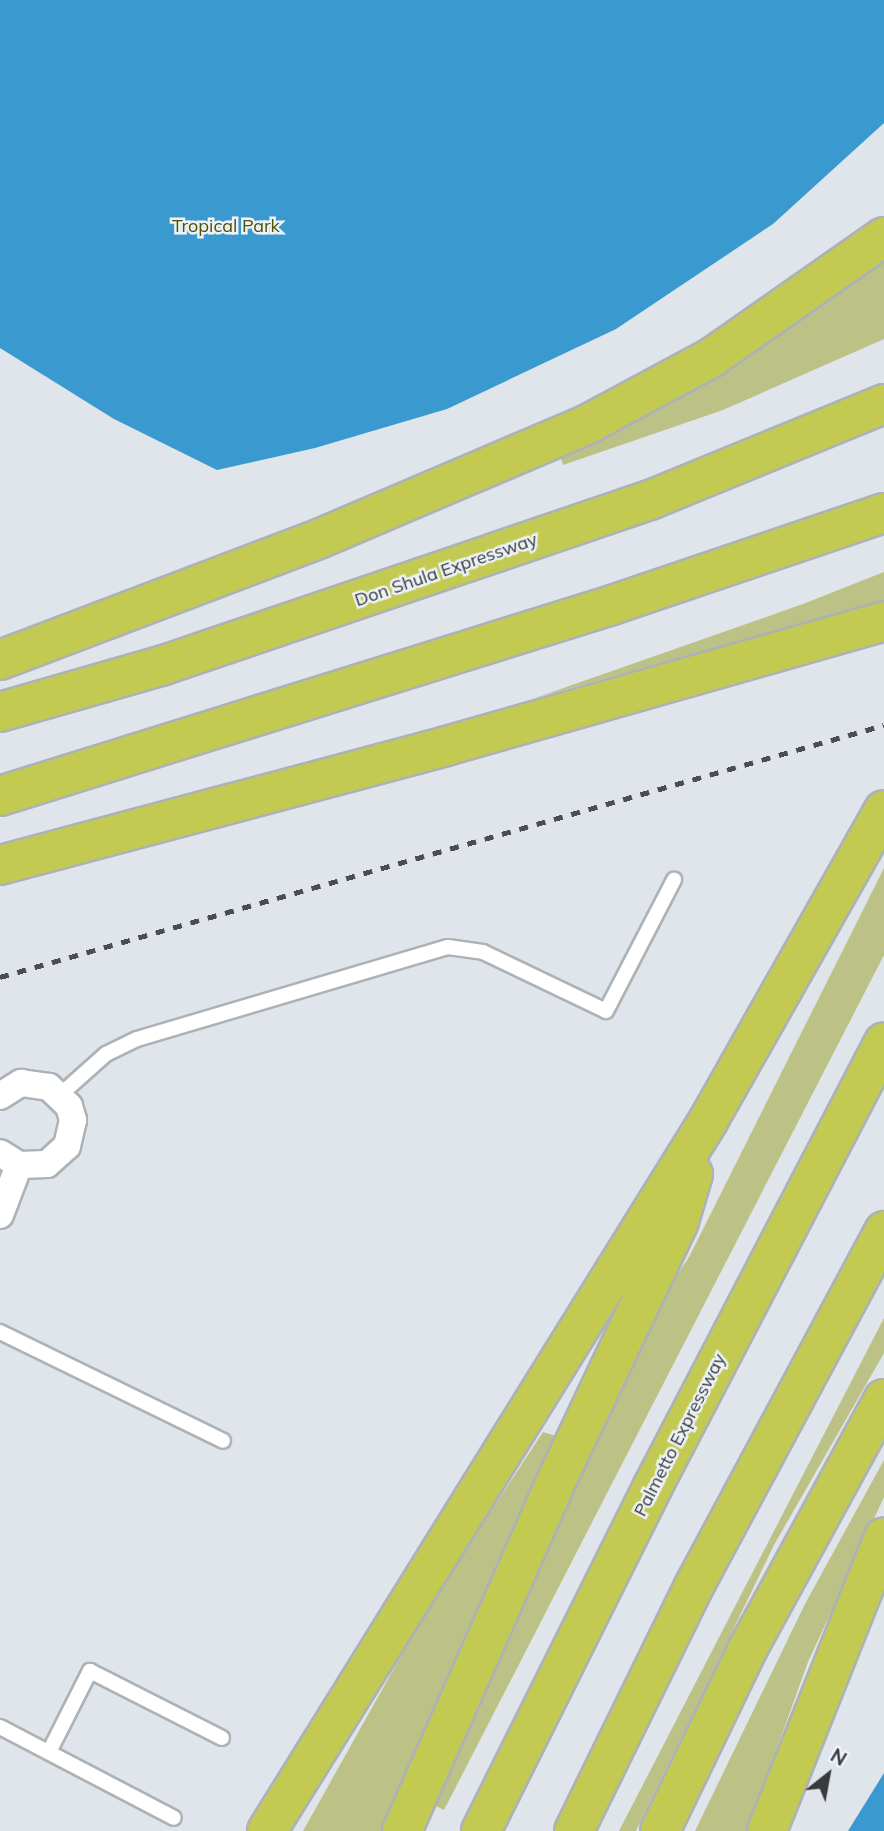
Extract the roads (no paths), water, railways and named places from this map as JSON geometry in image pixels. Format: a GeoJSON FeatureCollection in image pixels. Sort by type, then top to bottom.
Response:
{"type":"FeatureCollection","features":[{"type":"Feature","properties":{"kind":"highway"},"geometry":{"type":"LineString","coordinates":[[0,660],[333,533],[588,424],[711,358],[884,237]]}},
{"type":"Feature","properties":{"kind":"highway","name":"Don Shula Expressway"},"geometry":{"type":"LineString","coordinates":[[0,712],[164,664],[650,500],[884,404]]}},
{"type":"Feature","properties":{"kind":"highway"},"geometry":{"type":"LineString","coordinates":[[0,796],[612,605],[884,513]]}},
{"type":"Feature","properties":{"kind":"highway"},"geometry":{"type":"LineString","coordinates":[[0,865],[433,750],[884,621]]}},
{"type":"Feature","properties":{"kind":"highway"},"geometry":{"type":"LineString","coordinates":[[267,1831],[708,1121],[882,813]]}},
{"type":"Feature","properties":{"kind":"highway","name":"Palmetto Expressway"},"geometry":{"type":"LineString","coordinates":[[481,1831],[653,1486],[884,1043]]}},
{"type":"Feature","properties":{"kind":"highway"},"geometry":{"type":"LineString","coordinates":[[402,1831],[557,1481],[679,1221],[708,1121]]}},
{"type":"Feature","properties":{"kind":"highway"},"geometry":{"type":"LineString","coordinates":[[574,1831],[694,1586],[884,1231]]}},
{"type":"Feature","properties":{"kind":"highway"},"geometry":{"type":"LineString","coordinates":[[660,1831],[747,1650],[884,1399]]}},
{"type":"Feature","properties":{"kind":"highway"},"geometry":{"type":"LineString","coordinates":[[767,1831],[884,1536]]}},
{"type":"Feature","properties":{"kind":"street"},"geometry":{"type":"LineString","coordinates":[[0,1096],[22,1083],[36,1083],[60,1095],[73,1120],[67,1146],[47,1164],[10,1159],[1,1211]]}},
{"type":"Feature","properties":{"kind":"lane"},"geometry":{"type":"LineString","coordinates":[[60,1095],[106,1054],[137,1039],[447,947],[483,952],[606,1011],[674,880]]}},
{"type":"Feature","properties":{"kind":"lane"},"geometry":{"type":"LineString","coordinates":[[0,1332],[223,1441]]}},
{"type":"Feature","properties":{"kind":"lane"},"geometry":{"type":"LineString","coordinates":[[49,1752],[90,1671],[222,1738]]}},
{"type":"Feature","properties":{"kind":"lane"},"geometry":{"type":"LineString","coordinates":[[0,1727],[174,1818]]}},
{"type":"Feature","properties":{"kind":"water","name":"Tropical Park"},"geometry":{"type":"Polygon","coordinates":[[[0,0],[884,0],[884,123],[773,224],[616,329],[447,409],[315,448],[217,470],[114,419],[0,348],[0,0]]]}},
{"type":"Feature","properties":{"kind":"water"},"geometry":{"type":"Polygon","coordinates":[[[884,1773],[884,1831],[848,1831],[884,1773]]]}},
{"type":"Feature","properties":{"kind":"railway"},"geometry":{"type":"LineString","coordinates":[[0,977],[884,725]]}}]}
